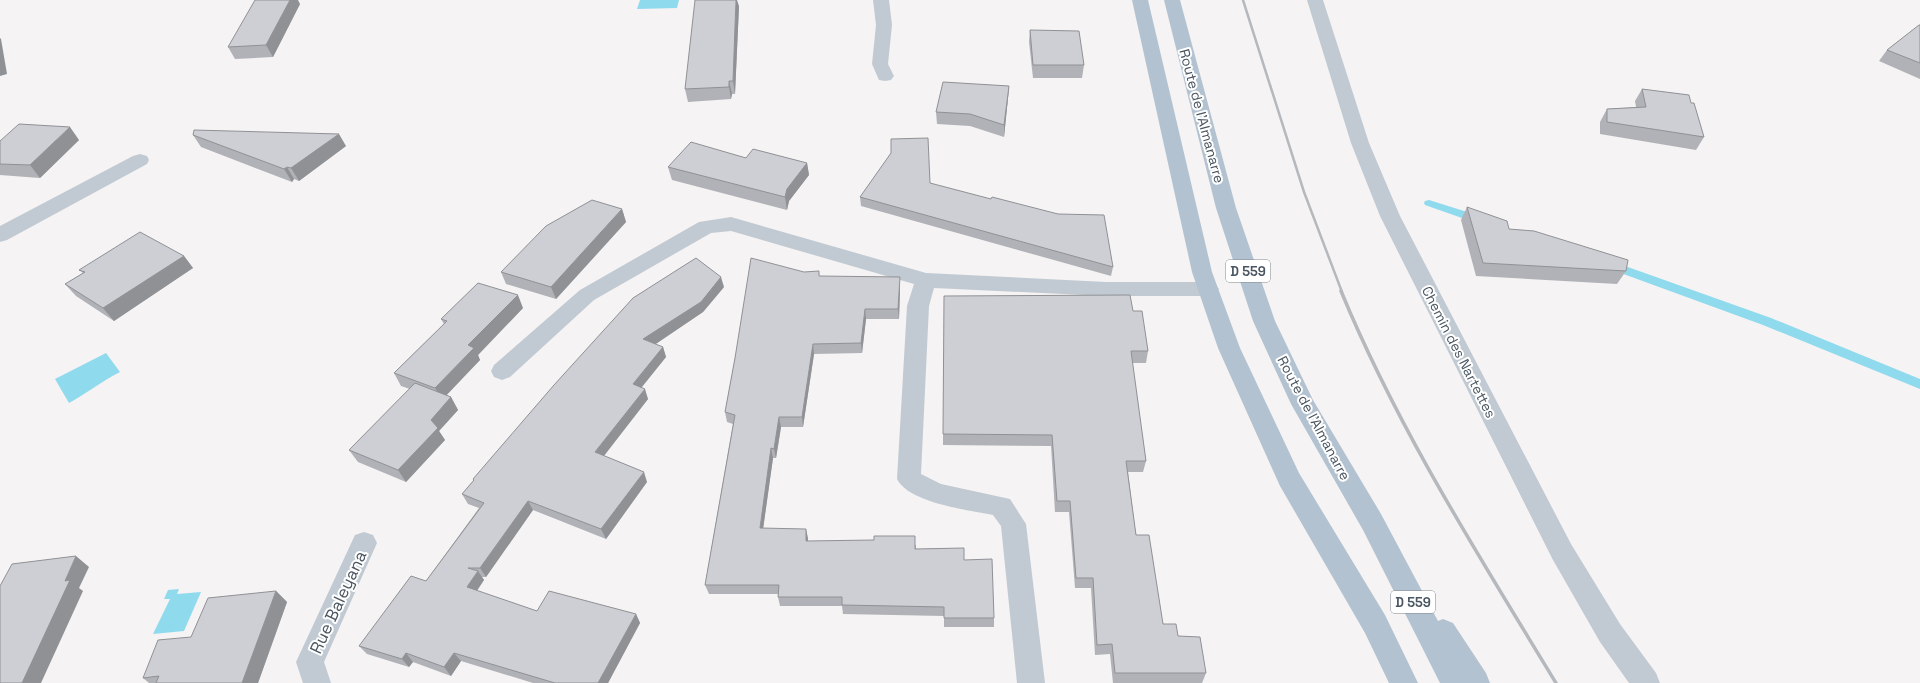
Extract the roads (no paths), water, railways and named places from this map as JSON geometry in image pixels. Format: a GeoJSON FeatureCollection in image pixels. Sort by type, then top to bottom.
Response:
{"type":"FeatureCollection","features":[{"type":"Feature","properties":{"kind":"main road","name":"D 559"},"geometry":{"type":"LineString","coordinates":[[1140,0],[1198,257],[1229,348],[1289,479],[1375,624],[1404,683]]}},
{"type":"Feature","properties":{"kind":"main road","name":"Route de l'Almanarre"},"geometry":{"type":"LineString","coordinates":[[1172,0],[1226,208],[1264,321],[1303,404],[1372,522],[1455,683]]}},
{"type":"Feature","properties":{"kind":"main road"},"geometry":{"type":"LineString","coordinates":[[1372,522],[1476,683]]}},
{"type":"Feature","properties":{"kind":"street"},"geometry":{"type":"LineString","coordinates":[[881,0],[884,25],[880,64],[885,76]]}},
{"type":"Feature","properties":{"kind":"street","name":"Chemin des Nartettes"},"geometry":{"type":"LineString","coordinates":[[1315,0],[1360,143],[1390,216],[1562,552],[1610,633],[1646,683]]}},
{"type":"Feature","properties":{"kind":"street"},"geometry":{"type":"LineString","coordinates":[[0,235],[140,160]]}},
{"type":"Feature","properties":{"kind":"street"},"geometry":{"type":"LineString","coordinates":[[502,371],[587,295],[706,227],[731,224],[926,280],[1106,289],[1208,289]]}},
{"type":"Feature","properties":{"kind":"street"},"geometry":{"type":"LineString","coordinates":[[926,280],[918,306],[909,479],[936,493],[1001,506],[1013,524],[1032,683]]}},
{"type":"Feature","properties":{"kind":"street","name":"Rue Baleyana"},"geometry":{"type":"LineString","coordinates":[[317,683],[310,662],[364,543]]}},
{"type":"Feature","properties":{"kind":"water"},"geometry":{"type":"Polygon","coordinates":[[[640,0],[679,0],[677,8],[637,9],[640,0]]]}},
{"type":"Feature","properties":{"kind":"water"},"geometry":{"type":"Polygon","coordinates":[[[106,353],[120,372],[69,403],[55,379],[106,353]]]}},
{"type":"Feature","properties":{"kind":"water"},"geometry":{"type":"Polygon","coordinates":[[[179,589],[177,594],[201,592],[184,631],[153,634],[170,599],[164,599],[168,590],[179,589]]]}},
{"type":"Feature","properties":{"kind":"waterway"},"geometry":{"type":"LineString","coordinates":[[1429,203],[1479,220]]}},
{"type":"Feature","properties":{"kind":"waterway"},"geometry":{"type":"LineString","coordinates":[[1611,265],[1767,322],[1920,384]]}},
{"type":"Feature","properties":{"kind":"railway"},"geometry":{"type":"LineString","coordinates":[[1243,0],[1304,192],[1342,292]]}},
{"type":"Feature","properties":{"kind":"railway"},"geometry":{"type":"LineString","coordinates":[[1341,291],[1363,342],[1414,442],[1469,540],[1556,683]]}}]}
